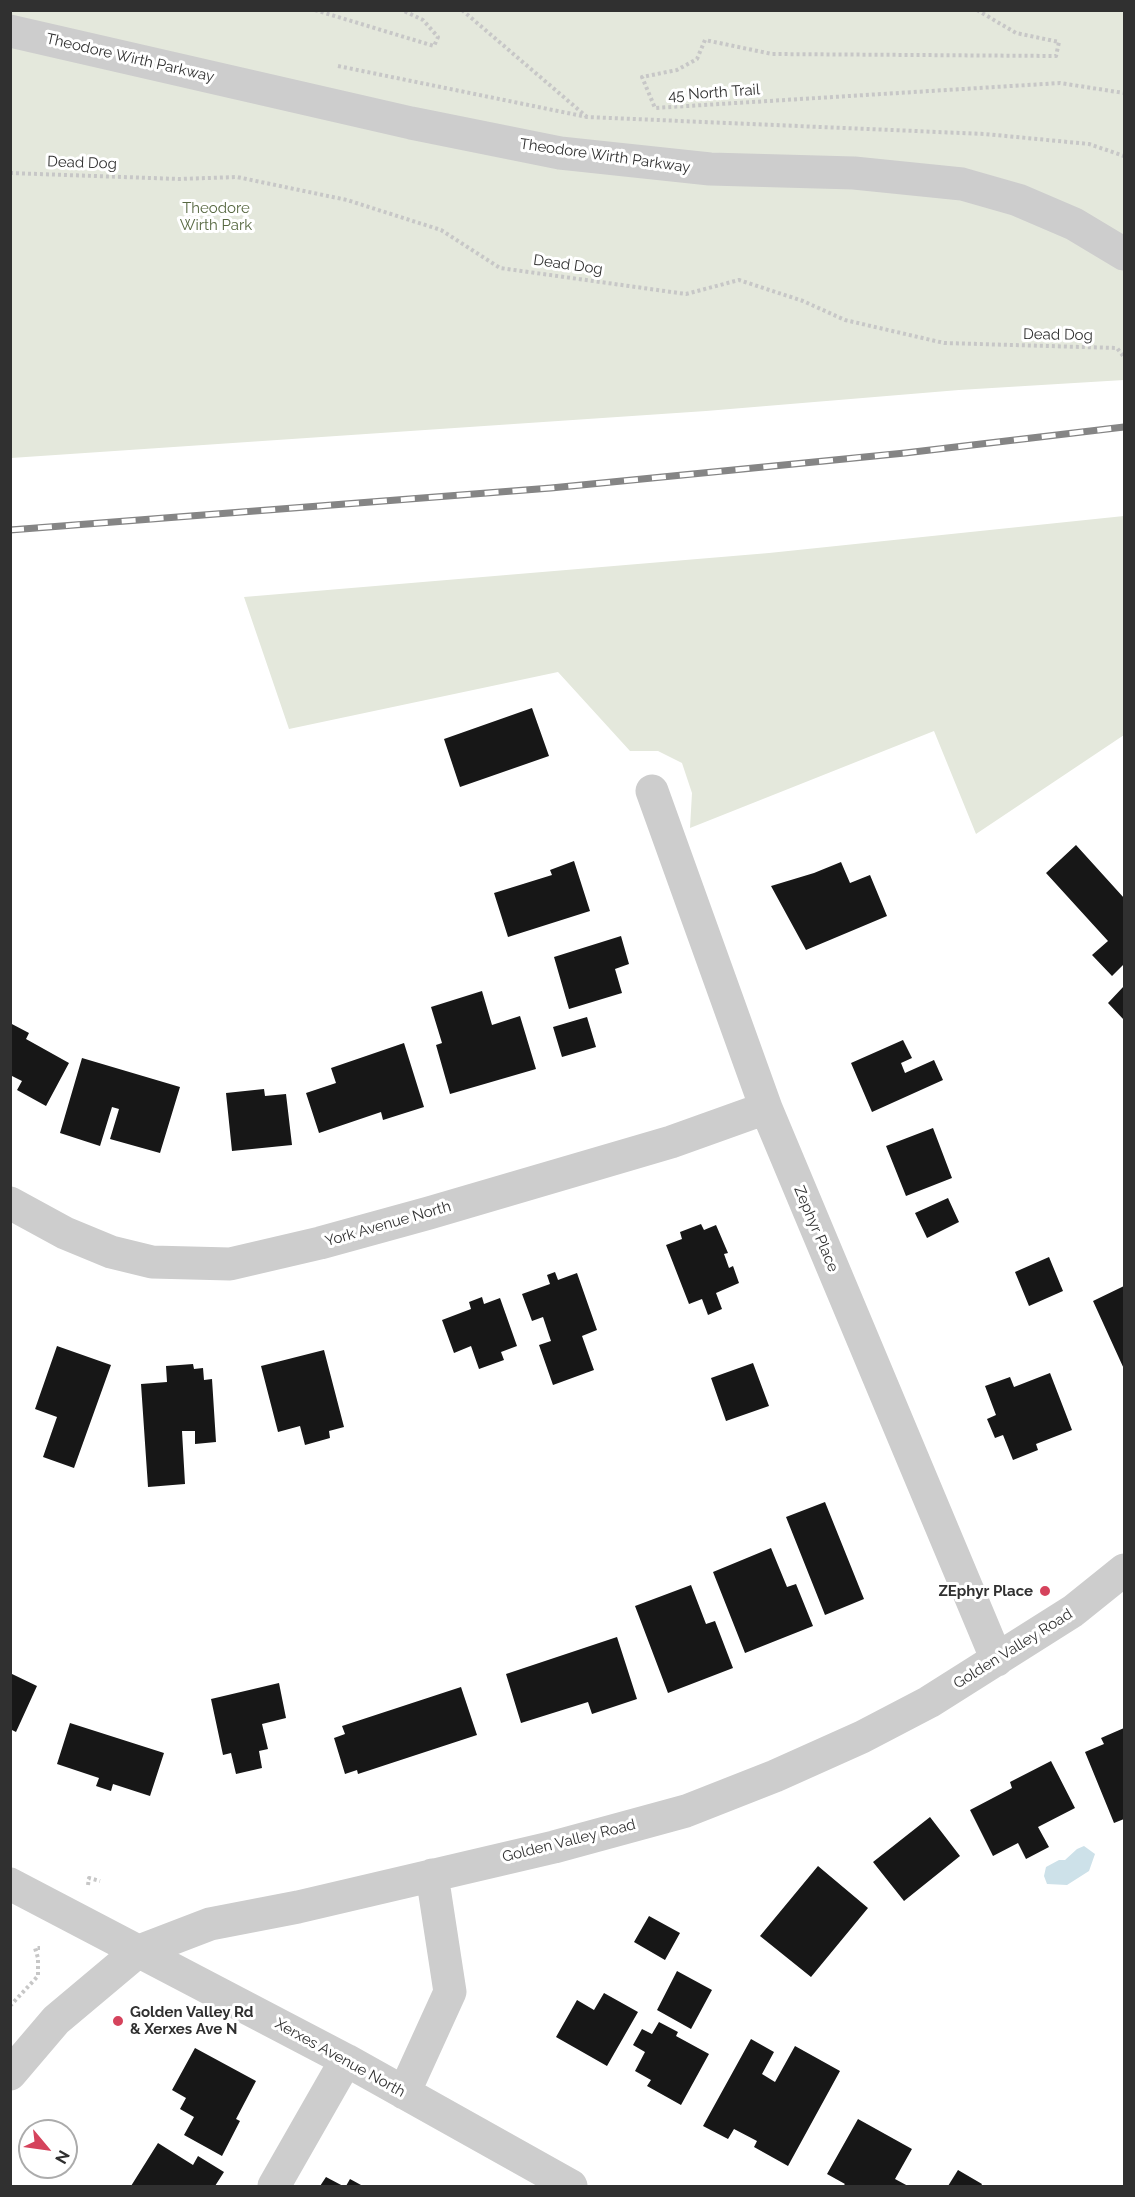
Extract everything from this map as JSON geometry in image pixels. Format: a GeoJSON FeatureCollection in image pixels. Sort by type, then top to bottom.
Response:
{"type":"FeatureCollection","features":[{"type":"Feature","properties":{"kind":"street","name":"Theodore Wirth Parkway"},"geometry":{"type":"LineString","coordinates":[[10,31],[400,121],[560,153],[710,170],[854,173],[962,184],[1028,204],[1074,224],[1125,254]]}},
{"type":"Feature","properties":{"kind":"street","name":"Zephyr Place"},"geometry":{"type":"LineString","coordinates":[[652,791],[766,1108],[997,1660]]}},
{"type":"Feature","properties":{"kind":"street","name":"York Avenue North"},"geometry":{"type":"LineString","coordinates":[[10,1203],[65,1233],[111,1252],[152,1262],[230,1264],[320,1243],[671,1142],[766,1108]]}},
{"type":"Feature","properties":{"kind":"street","name":"Golden Valley Road"},"geometry":{"type":"LineString","coordinates":[[10,2073],[56,2020],[136,1952],[210,1923],[298,1907],[554,1847],[686,1811],[775,1776],[862,1737],[929,1702],[1073,1611],[1125,1570]]}},
{"type":"Feature","properties":{"kind":"street"},"geometry":{"type":"LineString","coordinates":[[404,2092],[450,1992],[432,1875]]}},
{"type":"Feature","properties":{"kind":"street","name":"Xerxes Avenue North"},"geometry":{"type":"LineString","coordinates":[[10,1884],[346,2060],[571,2187]]}},
{"type":"Feature","properties":{"kind":"street"},"geometry":{"type":"LineString","coordinates":[[274,2187],[346,2060]]}},
{"type":"Feature","properties":{"kind":"path"},"geometry":{"type":"LineString","coordinates":[[315,10],[434,46],[438,37],[423,20],[402,10]]}},
{"type":"Feature","properties":{"kind":"path"},"geometry":{"type":"LineString","coordinates":[[462,10],[587,117]]}},
{"type":"Feature","properties":{"kind":"path","name":"45 North Trail"},"geometry":{"type":"LineString","coordinates":[[977,10],[1016,33],[1059,42],[1056,56],[772,54],[705,40],[697,59],[678,70],[642,77],[655,108],[1060,83],[1125,93]]}},
{"type":"Feature","properties":{"kind":"path"},"geometry":{"type":"LineString","coordinates":[[330,64],[587,117],[985,134],[1089,144],[1125,156]]}},
{"type":"Feature","properties":{"kind":"path","name":"Dead Dog"},"geometry":{"type":"LineString","coordinates":[[10,173],[178,179],[237,177],[347,200],[441,230],[500,268],[686,294],[739,280],[803,301],[845,320],[944,343],[1117,348],[1125,357]]}},
{"type":"Feature","properties":{"kind":"path"},"geometry":{"type":"LineString","coordinates":[[88,1885],[89,1878],[100,1881]]}},
{"type":"Feature","properties":{"kind":"path"},"geometry":{"type":"LineString","coordinates":[[10,2006],[38,1977],[38,1958],[35,1948],[40,1948]]}},
{"type":"Feature","properties":{"kind":"green space","name":"Theodore Wirth Park"},"geometry":{"type":"Polygon","coordinates":[[[11,11],[1124,11],[1124,380],[11,458],[11,11]]]}},
{"type":"Feature","properties":{"kind":"green space"},"geometry":{"type":"Polygon","coordinates":[[[1124,516],[1124,735],[976,834],[934,731],[690,828],[692,793],[682,763],[658,751],[630,751],[558,672],[289,729],[244,597],[769,553],[1124,516]]]}},
{"type":"Feature","properties":{"kind":"shaded area"},"geometry":{"type":"Polygon","coordinates":[[[1084,1846],[1095,1854],[1089,1871],[1067,1885],[1047,1884],[1044,1876],[1046,1867],[1059,1860],[1065,1860],[1084,1846]]]}},
{"type":"Feature","properties":{"kind":"building"},"geometry":{"type":"Polygon","coordinates":[[[532,708],[549,756],[460,787],[444,739],[532,708]]]}},
{"type":"Feature","properties":{"kind":"building"},"geometry":{"type":"Polygon","coordinates":[[[1076,845],[1124,898],[1124,964],[1112,976],[1092,955],[1108,941],[1046,873],[1076,845]]]}},
{"type":"Feature","properties":{"kind":"building"},"geometry":{"type":"Polygon","coordinates":[[[574,861],[590,911],[508,937],[494,893],[552,875],[550,870],[574,861]]]}},
{"type":"Feature","properties":{"kind":"building"},"geometry":{"type":"Polygon","coordinates":[[[841,862],[850,883],[870,875],[887,916],[806,950],[771,886],[841,862]]]}},
{"type":"Feature","properties":{"kind":"building"},"geometry":{"type":"Polygon","coordinates":[[[621,936],[629,964],[615,969],[622,993],[569,1009],[554,957],[621,936]]]}},
{"type":"Feature","properties":{"kind":"building"},"geometry":{"type":"Polygon","coordinates":[[[1124,986],[1124,1020],[1108,1003],[1124,986]]]}},
{"type":"Feature","properties":{"kind":"building"},"geometry":{"type":"Polygon","coordinates":[[[482,991],[492,1025],[520,1016],[536,1069],[450,1094],[436,1045],[442,1043],[431,1007],[482,991]]]}},
{"type":"Feature","properties":{"kind":"building"},"geometry":{"type":"Polygon","coordinates":[[[587,1017],[596,1047],[562,1057],[553,1027],[587,1017]]]}},
{"type":"Feature","properties":{"kind":"building"},"geometry":{"type":"Polygon","coordinates":[[[10,1023],[29,1033],[26,1039],[69,1063],[46,1106],[17,1090],[22,1081],[10,1075],[10,1023]]]}},
{"type":"Feature","properties":{"kind":"building"},"geometry":{"type":"Polygon","coordinates":[[[903,1040],[912,1058],[901,1063],[905,1073],[934,1060],[943,1080],[872,1112],[851,1063],[903,1040]]]}},
{"type":"Feature","properties":{"kind":"building"},"geometry":{"type":"Polygon","coordinates":[[[404,1043],[424,1107],[383,1120],[381,1112],[319,1133],[306,1093],[336,1083],[331,1068],[404,1043]]]}},
{"type":"Feature","properties":{"kind":"building"},"geometry":{"type":"Polygon","coordinates":[[[82,1058],[180,1087],[160,1153],[110,1139],[119,1109],[112,1107],[100,1146],[60,1133],[82,1058]]]}},
{"type":"Feature","properties":{"kind":"building"},"geometry":{"type":"Polygon","coordinates":[[[264,1089],[265,1096],[286,1094],[292,1145],[232,1151],[226,1093],[264,1089]]]}},
{"type":"Feature","properties":{"kind":"building"},"geometry":{"type":"Polygon","coordinates":[[[933,1128],[952,1178],[906,1196],[886,1146],[933,1128]]]}},
{"type":"Feature","properties":{"kind":"building"},"geometry":{"type":"Polygon","coordinates":[[[948,1198],[959,1222],[927,1238],[915,1213],[948,1198]]]}},
{"type":"Feature","properties":{"kind":"building"},"geometry":{"type":"Polygon","coordinates":[[[701,1224],[704,1230],[716,1225],[728,1253],[724,1254],[729,1268],[733,1266],[739,1283],[716,1293],[722,1309],[708,1315],[702,1299],[689,1304],[666,1245],[682,1239],[680,1232],[701,1224]]]}},
{"type":"Feature","properties":{"kind":"building"},"geometry":{"type":"Polygon","coordinates":[[[1049,1257],[1063,1291],[1029,1306],[1015,1272],[1049,1257]]]}},
{"type":"Feature","properties":{"kind":"building"},"geometry":{"type":"Polygon","coordinates":[[[555,1272],[558,1280],[577,1273],[597,1330],[582,1336],[594,1370],[553,1385],[539,1345],[551,1341],[543,1317],[532,1321],[522,1294],[550,1284],[547,1275],[555,1272]]]}},
{"type":"Feature","properties":{"kind":"building"},"geometry":{"type":"Polygon","coordinates":[[[1124,1286],[1124,1369],[1093,1301],[1124,1286]]]}},
{"type":"Feature","properties":{"kind":"building"},"geometry":{"type":"Polygon","coordinates":[[[482,1297],[484,1304],[500,1298],[517,1346],[501,1352],[504,1360],[479,1369],[471,1346],[454,1353],[442,1320],[471,1309],[469,1302],[482,1297]]]}},
{"type":"Feature","properties":{"kind":"building"},"geometry":{"type":"Polygon","coordinates":[[[57,1346],[111,1365],[74,1468],[43,1457],[57,1417],[35,1409],[57,1346]]]}},
{"type":"Feature","properties":{"kind":"building"},"geometry":{"type":"Polygon","coordinates":[[[324,1350],[344,1427],[329,1431],[330,1438],[305,1445],[300,1426],[278,1432],[261,1366],[324,1350]]]}},
{"type":"Feature","properties":{"kind":"building"},"geometry":{"type":"Polygon","coordinates":[[[753,1363],[769,1406],[726,1421],[711,1378],[753,1363]]]}},
{"type":"Feature","properties":{"kind":"building"},"geometry":{"type":"Polygon","coordinates":[[[193,1364],[194,1369],[203,1368],[204,1380],[212,1379],[216,1442],[195,1444],[195,1431],[182,1431],[185,1484],[148,1487],[141,1384],[167,1382],[166,1366],[193,1364]]]}},
{"type":"Feature","properties":{"kind":"building"},"geometry":{"type":"Polygon","coordinates":[[[1050,1373],[1072,1430],[1036,1444],[1038,1450],[1013,1460],[1003,1435],[995,1438],[987,1419],[996,1415],[985,1386],[1010,1377],[1014,1387],[1050,1373]]]}},
{"type":"Feature","properties":{"kind":"building"},"geometry":{"type":"Polygon","coordinates":[[[825,1502],[864,1599],[825,1615],[786,1517],[825,1502]]]}},
{"type":"Feature","properties":{"kind":"building"},"geometry":{"type":"Polygon","coordinates":[[[771,1548],[787,1587],[796,1584],[813,1626],[745,1653],[713,1572],[771,1548]]]}},
{"type":"Feature","properties":{"kind":"building"},"geometry":{"type":"Polygon","coordinates":[[[691,1585],[706,1624],[715,1621],[733,1668],[668,1693],[635,1606],[691,1585]]]}},
{"type":"Feature","properties":{"kind":"building"},"geometry":{"type":"Polygon","coordinates":[[[617,1637],[637,1699],[592,1714],[588,1702],[521,1723],[506,1674],[617,1637]]]}},
{"type":"Feature","properties":{"kind":"building"},"geometry":{"type":"Polygon","coordinates":[[[10,1673],[37,1686],[16,1732],[10,1729],[10,1673]]]}},
{"type":"Feature","properties":{"kind":"building"},"geometry":{"type":"Polygon","coordinates":[[[279,1683],[286,1718],[262,1724],[268,1749],[259,1751],[262,1768],[236,1774],[231,1753],[223,1755],[211,1699],[279,1683]]]}},
{"type":"Feature","properties":{"kind":"building"},"geometry":{"type":"Polygon","coordinates":[[[461,1687],[477,1735],[358,1774],[357,1770],[345,1774],[334,1738],[345,1734],[342,1726],[461,1687]]]}},
{"type":"Feature","properties":{"kind":"building"},"geometry":{"type":"Polygon","coordinates":[[[70,1723],[164,1753],[150,1796],[113,1784],[111,1791],[96,1786],[99,1778],[57,1764],[70,1723]]]}},
{"type":"Feature","properties":{"kind":"building"},"geometry":{"type":"Polygon","coordinates":[[[1124,1728],[1124,1819],[1114,1823],[1085,1752],[1104,1744],[1101,1738],[1124,1728]]]}},
{"type":"Feature","properties":{"kind":"building"},"geometry":{"type":"Polygon","coordinates":[[[1051,1761],[1075,1808],[1038,1827],[1049,1847],[1026,1859],[1018,1843],[993,1856],[970,1810],[1012,1788],[1010,1782],[1051,1761]]]}},
{"type":"Feature","properties":{"kind":"building"},"geometry":{"type":"Polygon","coordinates":[[[930,1817],[960,1856],[904,1901],[873,1862],[930,1817]]]}},
{"type":"Feature","properties":{"kind":"building"},"geometry":{"type":"Polygon","coordinates":[[[818,1866],[868,1908],[811,1977],[760,1936],[818,1866]]]}},
{"type":"Feature","properties":{"kind":"building"},"geometry":{"type":"Polygon","coordinates":[[[649,1916],[680,1933],[665,1960],[634,1942],[649,1916]]]}},
{"type":"Feature","properties":{"kind":"building"},"geometry":{"type":"Polygon","coordinates":[[[677,1971],[712,1990],[691,2029],[657,2010],[677,1971]]]}},
{"type":"Feature","properties":{"kind":"building"},"geometry":{"type":"Polygon","coordinates":[[[604,1993],[638,2012],[607,2066],[556,2037],[577,2000],[594,2010],[604,1993]]]}},
{"type":"Feature","properties":{"kind":"building"},"geometry":{"type":"Polygon","coordinates":[[[659,2022],[678,2032],[676,2036],[709,2054],[681,2105],[647,2086],[651,2080],[635,2071],[645,2052],[633,2045],[642,2029],[652,2034],[659,2022]]]}},
{"type":"Feature","properties":{"kind":"building"},"geometry":{"type":"Polygon","coordinates":[[[751,2039],[774,2052],[762,2074],[775,2082],[795,2046],[840,2071],[788,2166],[754,2147],[757,2141],[734,2129],[728,2139],[703,2126],[751,2039]]]}},
{"type":"Feature","properties":{"kind":"building"},"geometry":{"type":"Polygon","coordinates":[[[195,2048],[256,2081],[236,2119],[240,2121],[222,2156],[184,2135],[194,2117],[180,2109],[186,2098],[172,2090],[195,2048]]]}},
{"type":"Feature","properties":{"kind":"building"},"geometry":{"type":"Polygon","coordinates":[[[858,2119],[912,2149],[895,2179],[908,2186],[843,2186],[845,2184],[827,2174],[858,2119]]]}},
{"type":"Feature","properties":{"kind":"building"},"geometry":{"type":"Polygon","coordinates":[[[158,2143],[193,2165],[198,2156],[224,2172],[215,2186],[131,2186],[158,2143]]]}},
{"type":"Feature","properties":{"kind":"building"},"geometry":{"type":"Polygon","coordinates":[[[958,2170],[982,2184],[981,2186],[948,2186],[958,2170]]]}},
{"type":"Feature","properties":{"kind":"building"},"geometry":{"type":"Polygon","coordinates":[[[326,2177],[343,2186],[320,2186],[326,2177]]]}},
{"type":"Feature","properties":{"kind":"building"},"geometry":{"type":"Polygon","coordinates":[[[350,2179],[361,2185],[346,2186],[350,2179]]]}},
{"type":"Feature","properties":{"kind":"railway"},"geometry":{"type":"LineString","coordinates":[[10,530],[551,488],[905,453],[1124,427]]}},
{"type":"Feature","properties":{"kind":"place","name":"ZEphyr Place"},"geometry":{"type":"Point","coordinates":[1045,1591]}},
{"type":"Feature","properties":{"kind":"place","name":"Golden Valley Rd & Xerxes Ave N"},"geometry":{"type":"Point","coordinates":[118,2021]}}]}
